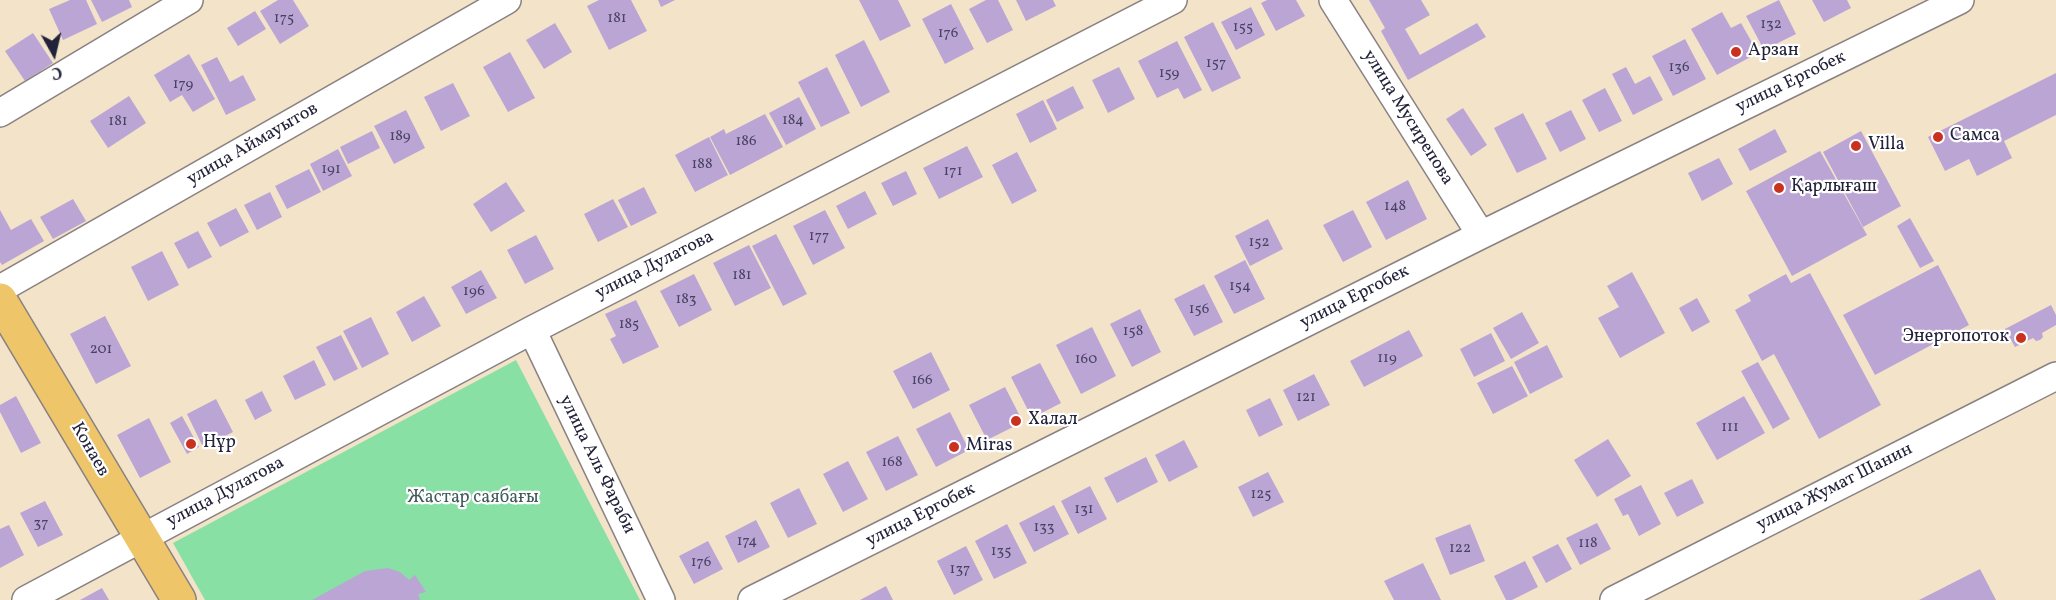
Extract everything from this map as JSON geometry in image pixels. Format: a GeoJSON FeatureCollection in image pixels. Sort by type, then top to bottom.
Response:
{"type":"FeatureCollection","features":[{"type":"Feature","properties":{"kind":"main road","name":"Конаев"},"geometry":{"type":"LineString","coordinates":[[3,308],[179,600]]}},
{"type":"Feature","properties":{"kind":"street"},"geometry":{"type":"LineString","coordinates":[[0,113],[189,0]]}},
{"type":"Feature","properties":{"kind":"street","name":"улица Аймауытов"},"geometry":{"type":"LineString","coordinates":[[3,308],[507,0]]}},
{"type":"Feature","properties":{"kind":"street","name":"улица Дулатова"},"geometry":{"type":"LineString","coordinates":[[27,600],[532,330],[1173,0]]}},
{"type":"Feature","properties":{"kind":"street","name":"улица Мусирепова"},"geometry":{"type":"LineString","coordinates":[[1334,0],[1481,235]]}},
{"type":"Feature","properties":{"kind":"street","name":"улица Ергобек"},"geometry":{"type":"LineString","coordinates":[[752,600],[1481,235],[1960,0]]}},
{"type":"Feature","properties":{"kind":"street","name":"улица Аль Фараби"},"geometry":{"type":"LineString","coordinates":[[532,330],[661,600]]}},
{"type":"Feature","properties":{"kind":"street","name":"улица Жумат Шанин"},"geometry":{"type":"LineString","coordinates":[[1614,600],[2052,388]]}},
{"type":"Feature","properties":{"kind":"green space","name":"Жастар саябағы"},"geometry":{"type":"Polygon","coordinates":[[[516,360],[640,600],[205,600],[173,543],[516,360]]]}},
{"type":"Feature","properties":{"kind":"building"},"geometry":{"type":"Polygon","coordinates":[[[70,0],[86,0],[97,24],[63,40],[49,9],[70,0]]]}},
{"type":"Feature","properties":{"kind":"building"},"geometry":{"type":"Polygon","coordinates":[[[91,0],[129,0],[132,7],[102,22],[91,0]]]}},
{"type":"Feature","properties":{"kind":"building"},"geometry":{"type":"Polygon","coordinates":[[[278,0],[293,0],[309,26],[280,44],[260,11],[278,0]]]}},
{"type":"Feature","properties":{"kind":"building"},"geometry":{"type":"Polygon","coordinates":[[[599,0],[631,0],[647,31],[609,50],[587,6],[599,0]]]}},
{"type":"Feature","properties":{"kind":"building"},"geometry":{"type":"Polygon","coordinates":[[[658,0],[675,0],[661,7],[658,0]]]}},
{"type":"Feature","properties":{"kind":"building"},"geometry":{"type":"Polygon","coordinates":[[[859,0],[898,0],[911,26],[880,41],[859,0]]]}},
{"type":"Feature","properties":{"kind":"building"},"geometry":{"type":"Polygon","coordinates":[[[986,0],[998,0],[1013,30],[987,43],[969,9],[986,0]]]}},
{"type":"Feature","properties":{"kind":"building"},"geometry":{"type":"Polygon","coordinates":[[[1016,0],[1053,0],[1056,6],[1026,21],[1016,0]]]}},
{"type":"Feature","properties":{"kind":"building"},"geometry":{"type":"Polygon","coordinates":[[[1267,0],[1296,0],[1305,16],[1276,31],[1261,3],[1267,0]]]}},
{"type":"Feature","properties":{"kind":"building"},"geometry":{"type":"Polygon","coordinates":[[[1369,0],[1421,0],[1430,15],[1405,29],[1420,55],[1477,23],[1486,37],[1408,80],[1381,31],[1385,28],[1369,0]]]}},
{"type":"Feature","properties":{"kind":"building"},"geometry":{"type":"Polygon","coordinates":[[[1779,0],[1796,34],[1764,50],[1746,16],[1779,0]]]}},
{"type":"Feature","properties":{"kind":"building"},"geometry":{"type":"Polygon","coordinates":[[[1812,0],[1847,0],[1851,8],[1824,22],[1812,0]]]}},
{"type":"Feature","properties":{"kind":"building"},"geometry":{"type":"Polygon","coordinates":[[[951,4],[974,49],[945,64],[922,19],[951,4]]]}},
{"type":"Feature","properties":{"kind":"building"},"geometry":{"type":"Polygon","coordinates":[[[1251,7],[1265,35],[1236,50],[1221,22],[1251,7]]]}},
{"type":"Feature","properties":{"kind":"building"},"geometry":{"type":"Polygon","coordinates":[[[255,11],[266,29],[238,46],[227,28],[255,11]]]}},
{"type":"Feature","properties":{"kind":"building"},"geometry":{"type":"Polygon","coordinates":[[[1722,12],[1731,28],[1741,23],[1758,53],[1717,75],[1691,29],[1722,12]]]}},
{"type":"Feature","properties":{"kind":"building"},"geometry":{"type":"Polygon","coordinates":[[[1213,22],[1241,78],[1212,92],[1184,37],[1213,22]]]}},
{"type":"Feature","properties":{"kind":"building"},"geometry":{"type":"Polygon","coordinates":[[[555,23],[572,52],[544,69],[526,40],[555,23]]]}},
{"type":"Feature","properties":{"kind":"building"},"geometry":{"type":"Polygon","coordinates":[[[33,33],[53,63],[25,81],[5,51],[33,33]]]}},
{"type":"Feature","properties":{"kind":"building"},"geometry":{"type":"Polygon","coordinates":[[[1685,39],[1706,79],[1673,96],[1652,56],[1685,39]]]}},
{"type":"Feature","properties":{"kind":"building"},"geometry":{"type":"Polygon","coordinates":[[[864,40],[890,92],[861,107],[835,55],[864,40]]]}},
{"type":"Feature","properties":{"kind":"building"},"geometry":{"type":"Polygon","coordinates":[[[1177,41],[1202,90],[1184,99],[1178,88],[1157,98],[1138,61],[1177,41]]]}},
{"type":"Feature","properties":{"kind":"building"},"geometry":{"type":"Polygon","coordinates":[[[510,52],[535,98],[508,112],[483,67],[510,52]]]}},
{"type":"Feature","properties":{"kind":"building"},"geometry":{"type":"Polygon","coordinates":[[[189,54],[215,99],[193,112],[182,95],[170,102],[154,75],[189,54]]]}},
{"type":"Feature","properties":{"kind":"building"},"geometry":{"type":"Polygon","coordinates":[[[217,57],[230,82],[243,75],[256,100],[226,115],[201,65],[217,57]]]}},
{"type":"Feature","properties":{"kind":"building"},"geometry":{"type":"Polygon","coordinates":[[[827,67],[850,113],[821,127],[798,82],[827,67]]]}},
{"type":"Feature","properties":{"kind":"building"},"geometry":{"type":"Polygon","coordinates":[[[1119,67],[1135,99],[1108,113],[1092,80],[1119,67]]]}},
{"type":"Feature","properties":{"kind":"building"},"geometry":{"type":"Polygon","coordinates":[[[1626,67],[1635,84],[1650,76],[1663,100],[1633,115],[1612,74],[1626,67]]]}},
{"type":"Feature","properties":{"kind":"building"},"geometry":{"type":"Polygon","coordinates":[[[2056,73],[2056,115],[2004,141],[2012,158],[1977,176],[1969,159],[1945,171],[1928,137],[2056,73]]]}},
{"type":"Feature","properties":{"kind":"building"},"geometry":{"type":"Polygon","coordinates":[[[453,83],[470,116],[441,131],[424,97],[453,83]]]}},
{"type":"Feature","properties":{"kind":"building"},"geometry":{"type":"Polygon","coordinates":[[[1073,86],[1084,108],[1057,122],[1046,100],[1073,86]]]}},
{"type":"Feature","properties":{"kind":"building"},"geometry":{"type":"Polygon","coordinates":[[[1605,88],[1622,121],[1599,132],[1582,100],[1605,88]]]}},
{"type":"Feature","properties":{"kind":"building"},"geometry":{"type":"Polygon","coordinates":[[[129,96],[146,123],[108,148],[90,121],[129,96]]]}},
{"type":"Feature","properties":{"kind":"building"},"geometry":{"type":"Polygon","coordinates":[[[799,97],[816,129],[786,145],[769,113],[799,97]]]}},
{"type":"Feature","properties":{"kind":"building"},"geometry":{"type":"Polygon","coordinates":[[[1043,100],[1057,129],[1030,143],[1016,114],[1043,100]]]}},
{"type":"Feature","properties":{"kind":"building"},"geometry":{"type":"Polygon","coordinates":[[[1463,108],[1487,145],[1471,156],[1446,119],[1463,108]]]}},
{"type":"Feature","properties":{"kind":"building"},"geometry":{"type":"Polygon","coordinates":[[[406,110],[425,148],[394,164],[374,126],[406,110]]]}},
{"type":"Feature","properties":{"kind":"building"},"geometry":{"type":"Polygon","coordinates":[[[1571,110],[1586,139],[1560,152],[1545,123],[1571,110]]]}},
{"type":"Feature","properties":{"kind":"building"},"geometry":{"type":"Polygon","coordinates":[[[1523,113],[1547,159],[1517,173],[1494,128],[1523,113]]]}},
{"type":"Feature","properties":{"kind":"building"},"geometry":{"type":"Polygon","coordinates":[[[765,114],[783,147],[730,175],[710,137],[724,129],[726,134],[765,114]]]}},
{"type":"Feature","properties":{"kind":"building"},"geometry":{"type":"Polygon","coordinates":[[[1775,129],[1787,152],[1750,171],[1738,149],[1775,129]]]}},
{"type":"Feature","properties":{"kind":"building"},"geometry":{"type":"Polygon","coordinates":[[[372,131],[380,148],[348,164],[340,147],[372,131]]]}},
{"type":"Feature","properties":{"kind":"building"},"geometry":{"type":"Polygon","coordinates":[[[1861,131],[1901,206],[1863,227],[1823,152],[1861,131]]]}},
{"type":"Feature","properties":{"kind":"building"},"geometry":{"type":"Polygon","coordinates":[[[709,137],[728,175],[695,192],[675,155],[709,137]]]}},
{"type":"Feature","properties":{"kind":"building"},"geometry":{"type":"Polygon","coordinates":[[[967,146],[983,177],[939,199],[923,168],[967,146]]]}},
{"type":"Feature","properties":{"kind":"building"},"geometry":{"type":"Polygon","coordinates":[[[338,149],[352,176],[323,191],[310,164],[338,149]]]}},
{"type":"Feature","properties":{"kind":"building"},"geometry":{"type":"Polygon","coordinates":[[[1820,151],[1867,235],[1792,276],[1746,191],[1820,151]]]}},
{"type":"Feature","properties":{"kind":"building"},"geometry":{"type":"Polygon","coordinates":[[[1017,152],[1037,191],[1012,204],[992,165],[1017,152]]]}},
{"type":"Feature","properties":{"kind":"building"},"geometry":{"type":"Polygon","coordinates":[[[1719,158],[1733,184],[1702,201],[1688,173],[1719,158]]]}},
{"type":"Feature","properties":{"kind":"building"},"geometry":{"type":"Polygon","coordinates":[[[309,169],[321,192],[287,209],[275,186],[309,169]]]}},
{"type":"Feature","properties":{"kind":"building"},"geometry":{"type":"Polygon","coordinates":[[[906,171],[917,194],[893,206],[881,183],[906,171]]]}},
{"type":"Feature","properties":{"kind":"building"},"geometry":{"type":"Polygon","coordinates":[[[1408,180],[1427,219],[1386,240],[1366,202],[1408,180]]]}},
{"type":"Feature","properties":{"kind":"building"},"geometry":{"type":"Polygon","coordinates":[[[506,182],[525,211],[491,232],[473,204],[506,182]]]}},
{"type":"Feature","properties":{"kind":"building"},"geometry":{"type":"Polygon","coordinates":[[[644,187],[657,213],[631,226],[618,200],[644,187]]]}},
{"type":"Feature","properties":{"kind":"building"},"geometry":{"type":"Polygon","coordinates":[[[865,191],[877,214],[848,229],[836,206],[865,191]]]}},
{"type":"Feature","properties":{"kind":"building"},"geometry":{"type":"Polygon","coordinates":[[[270,192],[282,217],[257,230],[244,205],[270,192]]]}},
{"type":"Feature","properties":{"kind":"building"},"geometry":{"type":"Polygon","coordinates":[[[73,199],[86,221],[53,239],[40,217],[73,199]]]}},
{"type":"Feature","properties":{"kind":"building"},"geometry":{"type":"Polygon","coordinates":[[[613,199],[628,227],[598,242],[584,214],[613,199]]]}},
{"type":"Feature","properties":{"kind":"building"},"geometry":{"type":"Polygon","coordinates":[[[236,208],[249,232],[220,247],[207,223],[236,208]]]}},
{"type":"Feature","properties":{"kind":"building"},"geometry":{"type":"Polygon","coordinates":[[[0,210],[11,230],[31,219],[44,241],[2,265],[0,262],[0,210]]]}},
{"type":"Feature","properties":{"kind":"building"},"geometry":{"type":"Polygon","coordinates":[[[825,210],[845,248],[813,265],[793,226],[825,210]]]}},
{"type":"Feature","properties":{"kind":"building"},"geometry":{"type":"Polygon","coordinates":[[[1353,210],[1372,247],[1343,262],[1323,225],[1353,210]]]}},
{"type":"Feature","properties":{"kind":"building"},"geometry":{"type":"Polygon","coordinates":[[[1910,218],[1934,261],[1920,268],[1897,226],[1910,218]]]}},
{"type":"Feature","properties":{"kind":"building"},"geometry":{"type":"Polygon","coordinates":[[[1268,219],[1283,249],[1250,266],[1235,236],[1268,219]]]}},
{"type":"Feature","properties":{"kind":"building"},"geometry":{"type":"Polygon","coordinates":[[[198,231],[212,257],[188,269],[174,243],[198,231]]]}},
{"type":"Feature","properties":{"kind":"building"},"geometry":{"type":"Polygon","coordinates":[[[776,234],[807,294],[783,306],[752,246],[776,234]]]}},
{"type":"Feature","properties":{"kind":"building"},"geometry":{"type":"Polygon","coordinates":[[[536,235],[554,269],[525,284],[507,250],[536,235]]]}},
{"type":"Feature","properties":{"kind":"building"},"geometry":{"type":"Polygon","coordinates":[[[749,245],[771,288],[735,306],[713,263],[749,245]]]}},
{"type":"Feature","properties":{"kind":"building"},"geometry":{"type":"Polygon","coordinates":[[[162,251],[179,285],[148,301],[131,267],[162,251]]]}},
{"type":"Feature","properties":{"kind":"building"},"geometry":{"type":"Polygon","coordinates":[[[1245,260],[1265,299],[1234,314],[1214,276],[1245,260]]]}},
{"type":"Feature","properties":{"kind":"building"},"geometry":{"type":"Polygon","coordinates":[[[1938,265],[1969,325],[1875,375],[1843,315],[1938,265]]]}},
{"type":"Feature","properties":{"kind":"building"},"geometry":{"type":"Polygon","coordinates":[[[481,270],[497,298],[466,314],[451,287],[481,270]]]}},
{"type":"Feature","properties":{"kind":"building"},"geometry":{"type":"Polygon","coordinates":[[[1632,272],[1665,333],[1620,358],[1598,318],[1619,307],[1607,286],[1632,272]]]}},
{"type":"Feature","properties":{"kind":"building"},"geometry":{"type":"Polygon","coordinates":[[[1810,273],[1881,405],[1819,439],[1774,354],[1762,361],[1735,310],[1751,301],[1748,295],[1786,274],[1791,283],[1810,273]]]}},
{"type":"Feature","properties":{"kind":"building"},"geometry":{"type":"Polygon","coordinates":[[[694,274],[712,310],[679,327],[660,291],[694,274]]]}},
{"type":"Feature","properties":{"kind":"building"},"geometry":{"type":"Polygon","coordinates":[[[1204,284],[1223,322],[1194,336],[1174,299],[1204,284]]]}},
{"type":"Feature","properties":{"kind":"building"},"geometry":{"type":"Polygon","coordinates":[[[424,296],[441,326],[412,342],[396,312],[424,296]]]}},
{"type":"Feature","properties":{"kind":"building"},"geometry":{"type":"Polygon","coordinates":[[[1697,298],[1710,322],[1692,332],[1679,308],[1697,298]]]}},
{"type":"Feature","properties":{"kind":"building"},"geometry":{"type":"Polygon","coordinates":[[[636,300],[659,347],[623,364],[610,339],[616,336],[605,314],[636,300]]]}},
{"type":"Feature","properties":{"kind":"building"},"geometry":{"type":"Polygon","coordinates":[[[2051,305],[2056,315],[2056,325],[2042,333],[2043,337],[2040,340],[2036,341],[2033,338],[2015,347],[2005,329],[2051,305]]]}},
{"type":"Feature","properties":{"kind":"building"},"geometry":{"type":"Polygon","coordinates":[[[1140,309],[1161,352],[1132,367],[1110,324],[1140,309]]]}},
{"type":"Feature","properties":{"kind":"building"},"geometry":{"type":"Polygon","coordinates":[[[1522,312],[1539,343],[1511,359],[1493,328],[1522,312]]]}},
{"type":"Feature","properties":{"kind":"building"},"geometry":{"type":"Polygon","coordinates":[[[105,316],[131,366],[96,384],[70,334],[105,316]]]}},
{"type":"Feature","properties":{"kind":"building"},"geometry":{"type":"Polygon","coordinates":[[[371,317],[389,354],[362,368],[343,331],[371,317]]]}},
{"type":"Feature","properties":{"kind":"building"},"geometry":{"type":"Polygon","coordinates":[[[1092,327],[1116,376],[1081,394],[1056,345],[1092,327]]]}},
{"type":"Feature","properties":{"kind":"building"},"geometry":{"type":"Polygon","coordinates":[[[1409,330],[1423,356],[1364,387],[1350,361],[1409,330]]]}},
{"type":"Feature","properties":{"kind":"building"},"geometry":{"type":"Polygon","coordinates":[[[1491,333],[1505,361],[1474,377],[1460,349],[1491,333]]]}},
{"type":"Feature","properties":{"kind":"building"},"geometry":{"type":"Polygon","coordinates":[[[341,335],[358,369],[334,381],[316,347],[341,335]]]}},
{"type":"Feature","properties":{"kind":"building"},"geometry":{"type":"Polygon","coordinates":[[[1547,345],[1563,377],[1530,394],[1514,362],[1547,345]]]}},
{"type":"Feature","properties":{"kind":"building"},"geometry":{"type":"Polygon","coordinates":[[[931,352],[950,390],[913,409],[893,371],[931,352]]]}},
{"type":"Feature","properties":{"kind":"building"},"geometry":{"type":"Polygon","coordinates":[[[314,360],[326,385],[295,400],[283,376],[314,360]]]}},
{"type":"Feature","properties":{"kind":"building"},"geometry":{"type":"Polygon","coordinates":[[[1758,362],[1790,419],[1773,429],[1741,371],[1758,362]]]}},
{"type":"Feature","properties":{"kind":"building"},"geometry":{"type":"Polygon","coordinates":[[[1040,363],[1061,403],[1032,418],[1011,377],[1040,363]]]}},
{"type":"Feature","properties":{"kind":"building"},"geometry":{"type":"Polygon","coordinates":[[[1512,366],[1528,396],[1493,414],[1477,383],[1512,366]]]}},
{"type":"Feature","properties":{"kind":"building"},"geometry":{"type":"Polygon","coordinates":[[[1314,374],[1330,405],[1298,421],[1283,390],[1314,374]]]}},
{"type":"Feature","properties":{"kind":"building"},"geometry":{"type":"Polygon","coordinates":[[[1005,387],[1023,422],[987,440],[969,405],[1005,387]]]}},
{"type":"Feature","properties":{"kind":"building"},"geometry":{"type":"Polygon","coordinates":[[[262,391],[272,411],[255,420],[245,400],[262,391]]]}},
{"type":"Feature","properties":{"kind":"building"},"geometry":{"type":"Polygon","coordinates":[[[16,396],[41,443],[21,453],[0,412],[0,405],[16,396]]]}},
{"type":"Feature","properties":{"kind":"building"},"geometry":{"type":"Polygon","coordinates":[[[1744,396],[1765,433],[1717,460],[1696,423],[1744,396]]]}},
{"type":"Feature","properties":{"kind":"building"},"geometry":{"type":"Polygon","coordinates":[[[1270,398],[1283,425],[1259,437],[1246,410],[1270,398]]]}},
{"type":"Feature","properties":{"kind":"building"},"geometry":{"type":"Polygon","coordinates":[[[216,399],[233,432],[203,447],[187,414],[216,399]]]}},
{"type":"Feature","properties":{"kind":"building"},"geometry":{"type":"Polygon","coordinates":[[[950,412],[969,450],[936,467],[916,429],[950,412]]]}},
{"type":"Feature","properties":{"kind":"building"},"geometry":{"type":"Polygon","coordinates":[[[182,416],[199,447],[187,454],[170,423],[182,416]]]}},
{"type":"Feature","properties":{"kind":"building"},"geometry":{"type":"Polygon","coordinates":[[[149,418],[171,462],[140,478],[117,435],[149,418]]]}},
{"type":"Feature","properties":{"kind":"building"},"geometry":{"type":"Polygon","coordinates":[[[898,436],[918,475],[886,491],[866,452],[898,436]]]}},
{"type":"Feature","properties":{"kind":"building"},"geometry":{"type":"Polygon","coordinates":[[[1608,439],[1631,476],[1597,497],[1574,460],[1608,439]]]}},
{"type":"Feature","properties":{"kind":"building"},"geometry":{"type":"Polygon","coordinates":[[[1184,440],[1198,467],[1169,482],[1155,455],[1184,440]]]}},
{"type":"Feature","properties":{"kind":"building"},"geometry":{"type":"Polygon","coordinates":[[[1146,457],[1158,482],[1117,503],[1104,478],[1146,457]]]}},
{"type":"Feature","properties":{"kind":"building"},"geometry":{"type":"Polygon","coordinates":[[[848,461],[868,499],[843,512],[823,474],[848,461]]]}},
{"type":"Feature","properties":{"kind":"building"},"geometry":{"type":"Polygon","coordinates":[[[1268,472],[1284,502],[1253,517],[1238,487],[1268,472]]]}},
{"type":"Feature","properties":{"kind":"building"},"geometry":{"type":"Polygon","coordinates":[[[1692,479],[1704,503],[1677,517],[1664,493],[1692,479]]]}},
{"type":"Feature","properties":{"kind":"building"},"geometry":{"type":"Polygon","coordinates":[[[1641,485],[1661,524],[1639,536],[1628,514],[1623,516],[1614,499],[1641,485]]]}},
{"type":"Feature","properties":{"kind":"building"},"geometry":{"type":"Polygon","coordinates":[[[1090,486],[1107,519],[1078,534],[1061,501],[1090,486]]]}},
{"type":"Feature","properties":{"kind":"building"},"geometry":{"type":"Polygon","coordinates":[[[799,488],[817,524],[788,538],[770,503],[799,488]]]}},
{"type":"Feature","properties":{"kind":"building"},"geometry":{"type":"Polygon","coordinates":[[[45,501],[63,535],[38,547],[20,513],[45,501]]]}},
{"type":"Feature","properties":{"kind":"building"},"geometry":{"type":"Polygon","coordinates":[[[1054,505],[1069,534],[1034,552],[1019,523],[1054,505]]]}},
{"type":"Feature","properties":{"kind":"building"},"geometry":{"type":"Polygon","coordinates":[[[756,520],[770,547],[738,563],[725,536],[756,520]]]}},
{"type":"Feature","properties":{"kind":"building"},"geometry":{"type":"Polygon","coordinates":[[[1597,523],[1611,549],[1580,565],[1566,538],[1597,523]]]}},
{"type":"Feature","properties":{"kind":"building"},"geometry":{"type":"Polygon","coordinates":[[[1007,524],[1027,563],[994,579],[975,541],[1007,524]]]}},
{"type":"Feature","properties":{"kind":"building"},"geometry":{"type":"Polygon","coordinates":[[[1470,524],[1485,561],[1450,575],[1435,538],[1470,524]]]}},
{"type":"Feature","properties":{"kind":"building"},"geometry":{"type":"Polygon","coordinates":[[[9,525],[24,555],[0,568],[0,529],[9,525]]]}},
{"type":"Feature","properties":{"kind":"building"},"geometry":{"type":"Polygon","coordinates":[[[708,541],[723,569],[694,584],[679,556],[708,541]]]}},
{"type":"Feature","properties":{"kind":"building"},"geometry":{"type":"Polygon","coordinates":[[[1558,544],[1572,569],[1546,583],[1532,557],[1558,544]]]}},
{"type":"Feature","properties":{"kind":"building"},"geometry":{"type":"Polygon","coordinates":[[[966,546],[983,580],[954,595],[937,561],[966,546]]]}},
{"type":"Feature","properties":{"kind":"building"},"geometry":{"type":"Polygon","coordinates":[[[1525,561],[1538,587],[1512,600],[1506,600],[1494,576],[1525,561]]]}},
{"type":"Feature","properties":{"kind":"building"},"geometry":{"type":"Polygon","coordinates":[[[1423,563],[1441,600],[1394,600],[1384,581],[1423,563]]]}},
{"type":"Feature","properties":{"kind":"building"},"geometry":{"type":"Polygon","coordinates":[[[388,568],[400,572],[409,580],[415,575],[426,592],[418,594],[420,600],[312,600],[365,571],[388,568]]]}},
{"type":"Feature","properties":{"kind":"building"},"geometry":{"type":"Polygon","coordinates":[[[1980,569],[1996,600],[1919,600],[1980,569]]]}},
{"type":"Feature","properties":{"kind":"building"},"geometry":{"type":"Polygon","coordinates":[[[886,586],[893,600],[860,600],[886,586]]]}},
{"type":"Feature","properties":{"kind":"building"},"geometry":{"type":"Polygon","coordinates":[[[102,588],[109,600],[80,600],[102,588]]]}},
{"type":"Feature","properties":{"kind":"place","name":"Арзан"},"geometry":{"type":"Point","coordinates":[1736,52]}},
{"type":"Feature","properties":{"kind":"place","name":"Самса"},"geometry":{"type":"Point","coordinates":[1938,137]}},
{"type":"Feature","properties":{"kind":"place","name":"Villa"},"geometry":{"type":"Point","coordinates":[1856,146]}},
{"type":"Feature","properties":{"kind":"place","name":"Қарлығаш"},"geometry":{"type":"Point","coordinates":[1779,188]}},
{"type":"Feature","properties":{"kind":"place","name":"Энергопоток"},"geometry":{"type":"Point","coordinates":[2021,338]}},
{"type":"Feature","properties":{"kind":"place","name":"Халал"},"geometry":{"type":"Point","coordinates":[1016,421]}},
{"type":"Feature","properties":{"kind":"place","name":"Нұр"},"geometry":{"type":"Point","coordinates":[191,444]}},
{"type":"Feature","properties":{"kind":"place","name":"Miras"},"geometry":{"type":"Point","coordinates":[954,447]}}]}
